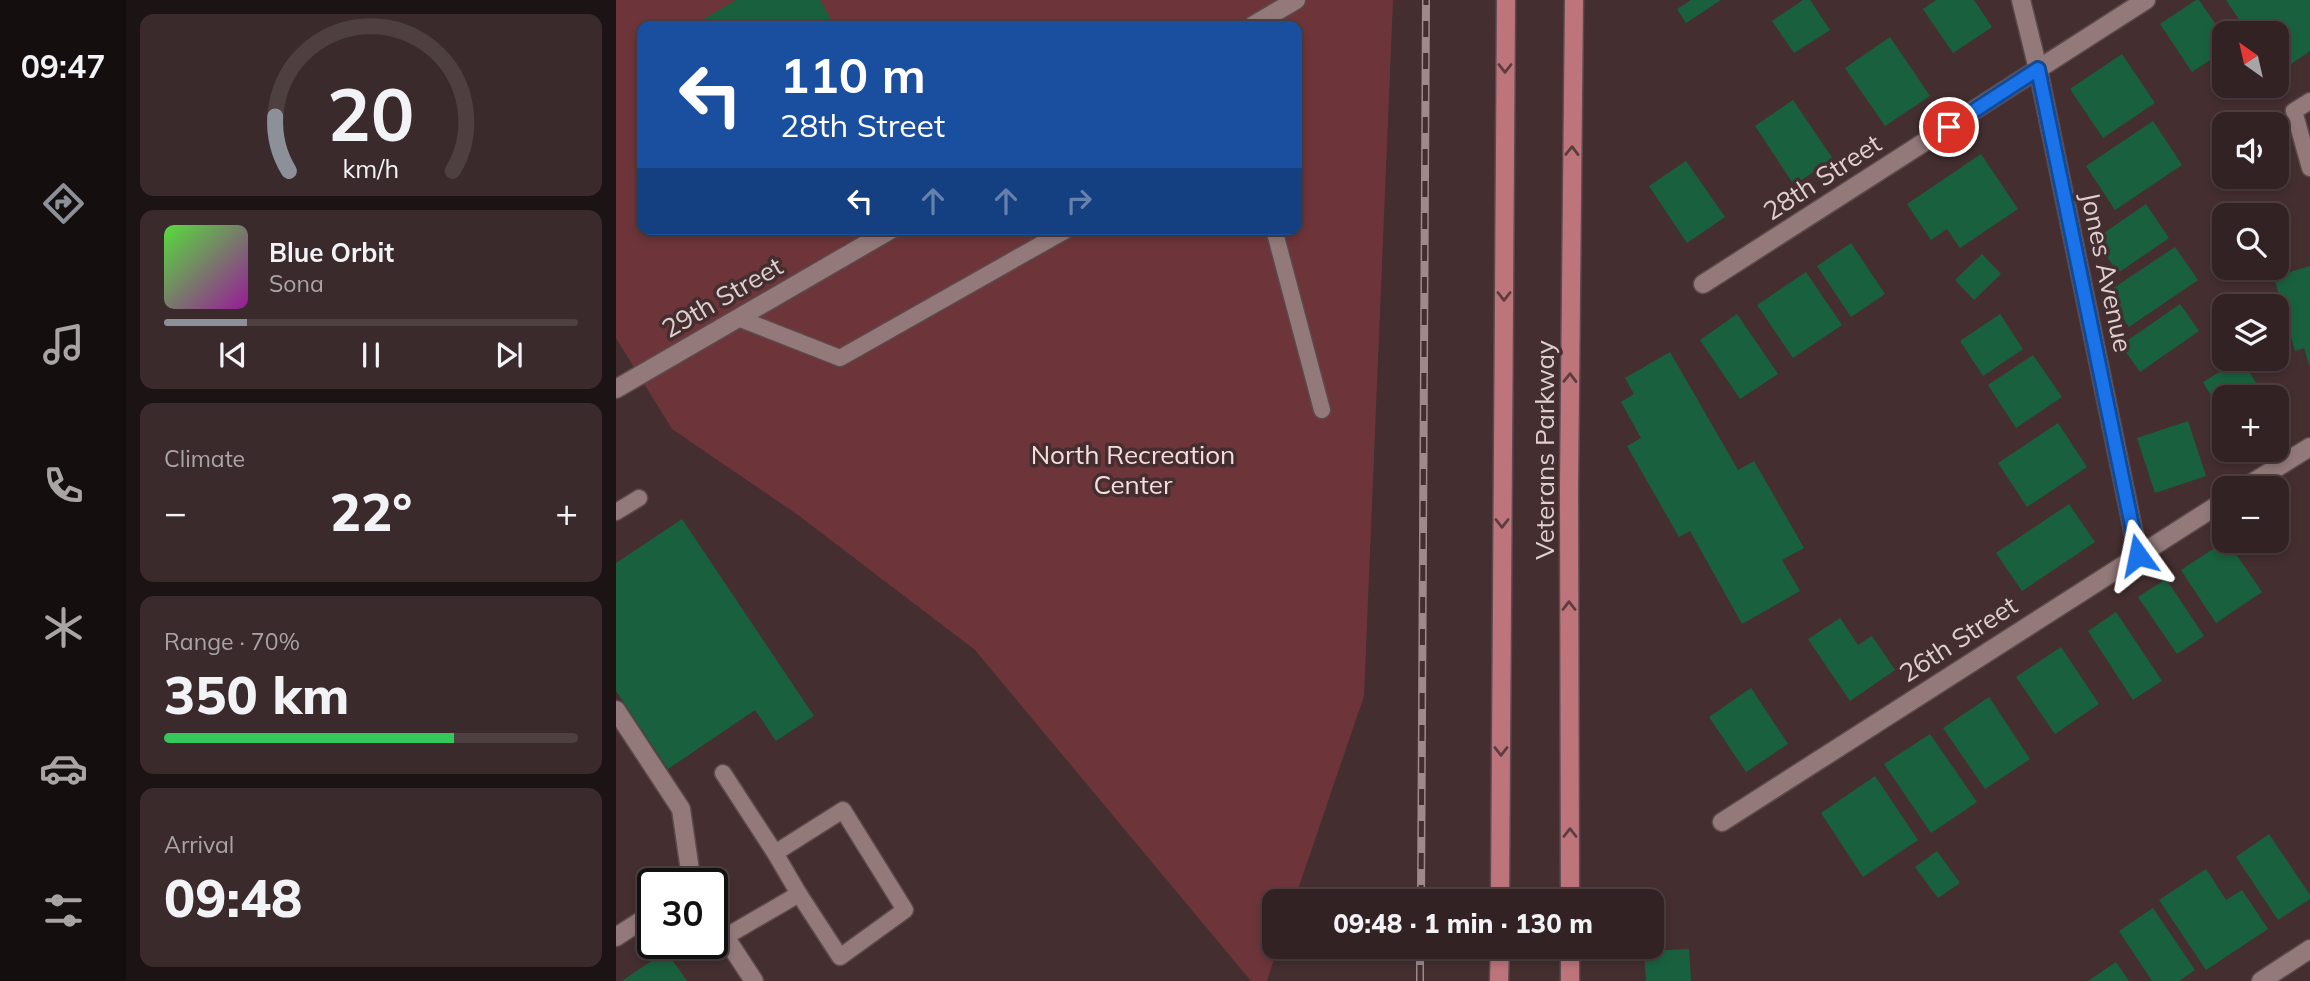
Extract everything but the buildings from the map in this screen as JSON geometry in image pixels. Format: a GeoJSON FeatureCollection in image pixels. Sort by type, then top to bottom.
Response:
{"type":"FeatureCollection","features":[{"type":"Feature","properties":{"kind":"main road","name":"Veterans Parkway"},"geometry":{"type":"LineString","coordinates":[[1500,889],[1506,0]]}},
{"type":"Feature","properties":{"kind":"main road","name":"Veterans Parkway"},"geometry":{"type":"LineString","coordinates":[[1570,889],[1569,487],[1574,0]]}},
{"type":"Feature","properties":{"kind":"main road"},"geometry":{"type":"LineString","coordinates":[[1499,981],[1500,959]]}},
{"type":"Feature","properties":{"kind":"main road"},"geometry":{"type":"LineString","coordinates":[[1570,959],[1570,981]]}},
{"type":"Feature","properties":{"kind":"street"},"geometry":{"type":"LineString","coordinates":[[1260,21],[1296,0]]}},
{"type":"Feature","properties":{"kind":"street","name":"Jones Avenue"},"geometry":{"type":"LineString","coordinates":[[2021,0],[2038,69],[2138,555]]}},
{"type":"Feature","properties":{"kind":"street","name":"28th Street"},"geometry":{"type":"LineString","coordinates":[[1703,284],[2146,0]]}},
{"type":"Feature","properties":{"kind":"street","name":"29th Street"},"geometry":{"type":"LineString","coordinates":[[618,382],[738,318],[882,235]]}},
{"type":"Feature","properties":{"kind":"street"},"geometry":{"type":"LineString","coordinates":[[2263,476],[2310,447]]}},
{"type":"Feature","properties":{"kind":"street","name":"26th Street"},"geometry":{"type":"LineString","coordinates":[[1722,822],[2212,509]]}},
{"type":"Feature","properties":{"kind":"street"},"geometry":{"type":"LineString","coordinates":[[616,710],[681,809],[690,868]]}},
{"type":"Feature","properties":{"kind":"street"},"geometry":{"type":"LineString","coordinates":[[616,937],[637,923]]}},
{"type":"Feature","properties":{"kind":"street"},"geometry":{"type":"LineString","coordinates":[[728,942],[754,981]]}},
{"type":"Feature","properties":{"kind":"street"},"geometry":{"type":"LineString","coordinates":[[2261,981],[2310,949]]}},
{"type":"Feature","properties":{"kind":"lane"},"geometry":{"type":"LineString","coordinates":[[2310,101],[2294,111],[2310,168]]}},
{"type":"Feature","properties":{"kind":"lane"},"geometry":{"type":"LineString","coordinates":[[738,318],[840,358],[1057,235]]}},
{"type":"Feature","properties":{"kind":"lane"},"geometry":{"type":"LineString","coordinates":[[1276,235],[1322,410]]}},
{"type":"Feature","properties":{"kind":"lane"},"geometry":{"type":"LineString","coordinates":[[616,512],[639,499]]}},
{"type":"Feature","properties":{"kind":"lane"},"geometry":{"type":"LineString","coordinates":[[723,773],[840,957],[905,910],[842,810],[775,853]]}},
{"type":"Feature","properties":{"kind":"lane"},"geometry":{"type":"LineString","coordinates":[[728,935],[799,894]]}},
{"type":"Feature","properties":{"kind":"green space","name":"North Recreation Center"},"geometry":{"type":"Polygon","coordinates":[[[616,0],[1393,0],[1364,696],[1298,889],[1262,889],[1262,959],[1274,959],[1267,981],[1251,981],[975,650],[798,515],[672,429],[616,338],[616,0]]]}},
{"type":"Feature","properties":{"kind":"railway"},"geometry":{"type":"LineString","coordinates":[[1421,889],[1426,0]]}},
{"type":"Feature","properties":{"kind":"railway"},"geometry":{"type":"LineString","coordinates":[[1420,959],[1420,981]]}},
{"type":"Feature","properties":{"kind":"route"},"geometry":{"type":"LineString","coordinates":[[1949,127],[2038,69],[2138,555]]}}]}
